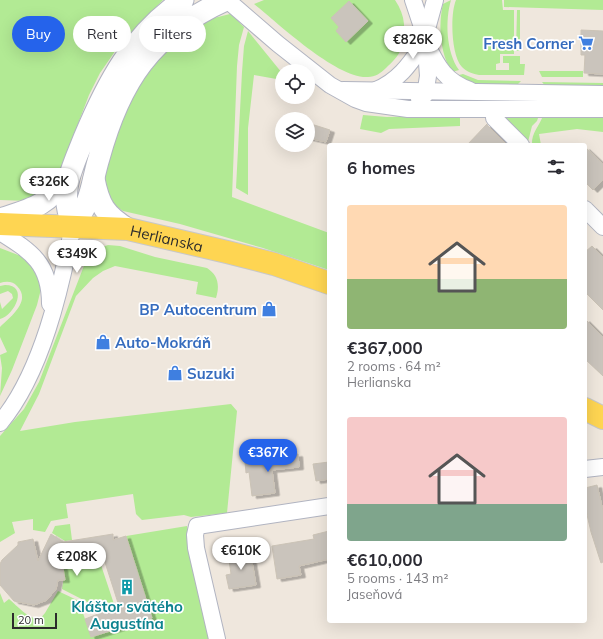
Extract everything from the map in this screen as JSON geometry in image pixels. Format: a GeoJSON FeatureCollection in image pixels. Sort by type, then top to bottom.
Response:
{"type":"FeatureCollection","features":[{"type":"Feature","properties":{"kind":"main road","name":"Herlianska"},"geometry":{"type":"LineString","coordinates":[[0,224],[73,225],[128,229],[274,264],[327,282]]}},
{"type":"Feature","properties":{"kind":"main road"},"geometry":{"type":"LineString","coordinates":[[587,410],[603,418]]}},
{"type":"Feature","properties":{"kind":"street"},"geometry":{"type":"LineString","coordinates":[[0,219],[40,205],[56,193],[69,174],[100,98],[121,62],[165,12],[183,0]]}},
{"type":"Feature","properties":{"kind":"street"},"geometry":{"type":"LineString","coordinates":[[0,423],[12,406],[27,378],[51,316],[61,282],[73,225],[86,208],[110,119],[121,96],[135,73],[152,50],[165,38],[200,12],[227,0],[284,49],[338,90],[355,99],[382,106],[408,109],[603,109]]}},
{"type":"Feature","properties":{"kind":"street"},"geometry":{"type":"LineString","coordinates":[[338,90],[372,99],[418,99],[424,97],[430,87],[425,39],[413,0]]}},
{"type":"Feature","properties":{"kind":"street"},"geometry":{"type":"LineString","coordinates":[[374,91],[385,86],[402,74],[425,39],[435,0]]}},
{"type":"Feature","properties":{"kind":"street"},"geometry":{"type":"LineString","coordinates":[[425,39],[445,75],[453,83],[471,91],[603,94]]}},
{"type":"Feature","properties":{"kind":"street"},"geometry":{"type":"LineString","coordinates":[[338,90],[374,91],[430,87],[488,92]]}},
{"type":"Feature","properties":{"kind":"street"},"geometry":{"type":"LineString","coordinates":[[430,87],[445,101],[460,109]]}},
{"type":"Feature","properties":{"kind":"street"},"geometry":{"type":"LineString","coordinates":[[494,118],[519,143]]}},
{"type":"Feature","properties":{"kind":"street"},"geometry":{"type":"LineString","coordinates":[[69,174],[66,202],[73,225]]}},
{"type":"Feature","properties":{"kind":"street"},"geometry":{"type":"LineString","coordinates":[[94,179],[96,192],[103,208],[116,221],[128,229]]}},
{"type":"Feature","properties":{"kind":"street"},"geometry":{"type":"LineString","coordinates":[[587,211],[603,227]]}},
{"type":"Feature","properties":{"kind":"street"},"geometry":{"type":"LineString","coordinates":[[0,232],[28,250],[42,264],[50,292],[51,316]]}},
{"type":"Feature","properties":{"kind":"street"},"geometry":{"type":"LineString","coordinates":[[587,469],[603,467]]}},
{"type":"Feature","properties":{"kind":"street"},"geometry":{"type":"LineString","coordinates":[[217,639],[196,548],[195,535],[197,526],[327,506]]}},
{"type":"Feature","properties":{"kind":"green space"},"geometry":{"type":"Polygon","coordinates":[[[0,0],[163,0],[148,16],[139,16],[139,25],[131,33],[131,16],[73,16],[73,52],[115,52],[100,73],[89,95],[60,171],[52,185],[29,201],[0,200],[0,0]]]}},
{"type":"Feature","properties":{"kind":"green space"},"geometry":{"type":"Polygon","coordinates":[[[264,0],[395,0],[399,6],[404,24],[404,36],[401,49],[395,59],[378,74],[368,77],[355,75],[325,60],[309,49],[254,4],[264,0]]]}},
{"type":"Feature","properties":{"kind":"green space"},"geometry":{"type":"Polygon","coordinates":[[[451,0],[447,26],[449,45],[451,54],[459,70],[452,72],[445,57],[440,30],[443,4],[451,0]]]}},
{"type":"Feature","properties":{"kind":"green space"},"geometry":{"type":"Polygon","coordinates":[[[456,0],[502,0],[503,10],[514,10],[514,54],[500,54],[500,63],[496,64],[496,70],[509,70],[509,63],[503,63],[503,56],[520,56],[520,64],[525,64],[524,75],[479,75],[462,67],[458,62],[456,54],[452,24],[456,0]]]}},
{"type":"Feature","properties":{"kind":"green space"},"geometry":{"type":"Polygon","coordinates":[[[504,0],[603,0],[603,10],[504,7],[504,0]]]}},
{"type":"Feature","properties":{"kind":"green space"},"geometry":{"type":"Polygon","coordinates":[[[517,10],[520,10],[520,51],[516,51],[517,10]]]}},
{"type":"Feature","properties":{"kind":"green space"},"geometry":{"type":"Polygon","coordinates":[[[234,13],[238,21],[244,27],[239,45],[237,66],[232,197],[327,232],[327,269],[263,248],[180,224],[123,211],[113,204],[102,181],[106,153],[140,77],[165,52],[206,52],[206,22],[214,18],[234,13]]]}},
{"type":"Feature","properties":{"kind":"green space"},"geometry":{"type":"Polygon","coordinates":[[[248,31],[275,64],[275,79],[254,75],[248,128],[248,195],[236,188],[244,46],[248,31]]]}},
{"type":"Feature","properties":{"kind":"green space"},"geometry":{"type":"Polygon","coordinates":[[[539,71],[583,71],[583,77],[542,77],[539,71]]]}},
{"type":"Feature","properties":{"kind":"green space"},"geometry":{"type":"Polygon","coordinates":[[[463,74],[478,80],[521,81],[516,86],[476,87],[455,76],[463,74]]]}},
{"type":"Feature","properties":{"kind":"green space"},"geometry":{"type":"Polygon","coordinates":[[[542,82],[603,83],[603,90],[546,87],[542,82]]]}},
{"type":"Feature","properties":{"kind":"green space"},"geometry":{"type":"Polygon","coordinates":[[[363,115],[387,117],[460,115],[460,126],[389,129],[381,133],[360,129],[363,115]]]}},
{"type":"Feature","properties":{"kind":"green space"},"geometry":{"type":"Polygon","coordinates":[[[501,115],[539,115],[537,121],[532,126],[528,142],[501,115]]]}},
{"type":"Feature","properties":{"kind":"green space"},"geometry":{"type":"Polygon","coordinates":[[[543,115],[603,115],[603,132],[577,129],[539,134],[541,143],[532,143],[534,133],[543,115]]]}},
{"type":"Feature","properties":{"kind":"green space"},"geometry":{"type":"Polygon","coordinates":[[[108,245],[120,246],[155,257],[207,268],[216,277],[218,289],[216,298],[196,294],[198,282],[115,266],[103,271],[93,278],[76,296],[39,394],[20,431],[75,422],[231,404],[237,411],[227,513],[191,517],[184,515],[142,520],[136,514],[133,494],[66,504],[68,518],[51,521],[45,532],[33,530],[33,519],[12,522],[15,533],[0,542],[0,436],[24,409],[39,382],[87,258],[96,249],[108,245]]]}},
{"type":"Feature","properties":{"kind":"green space"},"geometry":{"type":"Polygon","coordinates":[[[0,248],[26,258],[38,273],[41,289],[37,305],[12,370],[0,396],[2,368],[0,355],[7,352],[0,337],[0,327],[14,314],[21,303],[22,297],[21,292],[14,283],[0,283],[0,248]]]}},
{"type":"Feature","properties":{"kind":"green space"},"geometry":{"type":"Polygon","coordinates":[[[0,286],[12,286],[18,295],[15,306],[6,316],[0,319],[0,302],[2,309],[13,298],[12,294],[8,291],[0,294],[0,286]]]}},
{"type":"Feature","properties":{"kind":"green space"},"geometry":{"type":"Polygon","coordinates":[[[70,524],[72,540],[65,541],[52,533],[55,526],[70,524]]]}},
{"type":"Feature","properties":{"kind":"green space"},"geometry":{"type":"Polygon","coordinates":[[[187,526],[211,639],[0,639],[0,593],[4,603],[9,599],[27,614],[39,620],[58,591],[79,601],[91,637],[151,618],[126,536],[187,526]]]}},
{"type":"Feature","properties":{"kind":"green space"},"geometry":{"type":"Polygon","coordinates":[[[98,556],[114,604],[101,609],[62,589],[64,577],[62,562],[98,556]]]}},
{"type":"Feature","properties":{"kind":"building"},"geometry":{"type":"Polygon","coordinates":[[[349,1],[368,21],[346,42],[336,31],[339,27],[331,18],[349,1]]]}},
{"type":"Feature","properties":{"kind":"building"},"geometry":{"type":"Polygon","coordinates":[[[581,30],[603,31],[603,74],[584,73],[585,55],[581,55],[581,30]]]}},
{"type":"Feature","properties":{"kind":"building"},"geometry":{"type":"Polygon","coordinates":[[[487,124],[505,143],[469,143],[487,124]]]}},
{"type":"Feature","properties":{"kind":"building"},"geometry":{"type":"Polygon","coordinates":[[[315,125],[330,130],[326,142],[315,140],[315,125]]]}},
{"type":"Feature","properties":{"kind":"building"},"geometry":{"type":"Polygon","coordinates":[[[587,149],[603,164],[603,180],[593,190],[587,184],[587,149]]]}},
{"type":"Feature","properties":{"kind":"building"},"geometry":{"type":"Polygon","coordinates":[[[592,246],[603,257],[603,310],[587,294],[587,250],[592,246]]]}},
{"type":"Feature","properties":{"kind":"building"},"geometry":{"type":"Polygon","coordinates":[[[587,321],[603,337],[603,376],[587,361],[587,321]]]}},
{"type":"Feature","properties":{"kind":"building"},"geometry":{"type":"Polygon","coordinates":[[[298,454],[299,467],[272,470],[275,493],[252,496],[249,472],[246,473],[245,462],[298,454]]]}},
{"type":"Feature","properties":{"kind":"building"},"geometry":{"type":"Polygon","coordinates":[[[327,462],[327,479],[316,481],[313,464],[327,462]]]}},
{"type":"Feature","properties":{"kind":"building"},"geometry":{"type":"Polygon","coordinates":[[[597,485],[603,511],[603,562],[601,563],[587,515],[587,488],[597,485]]]}},
{"type":"Feature","properties":{"kind":"building"},"geometry":{"type":"Polygon","coordinates":[[[327,532],[327,559],[299,566],[301,575],[277,579],[272,546],[314,539],[313,535],[327,532]]]}},
{"type":"Feature","properties":{"kind":"building"},"geometry":{"type":"Polygon","coordinates":[[[51,534],[63,542],[113,534],[113,540],[126,536],[152,618],[91,637],[85,619],[119,606],[103,556],[62,562],[65,580],[58,580],[56,589],[47,600],[34,605],[14,601],[0,585],[0,564],[2,560],[18,545],[18,542],[33,539],[38,561],[51,534]]]}},
{"type":"Feature","properties":{"kind":"building"},"geometry":{"type":"Polygon","coordinates":[[[250,550],[256,585],[229,589],[226,575],[231,574],[229,560],[232,560],[231,553],[250,550]]]}},
{"type":"Feature","properties":{"kind":"place","name":"Fresh Corner"},"geometry":{"type":"Point","coordinates":[586,43]}},
{"type":"Feature","properties":{"kind":"place","name":"BP Autocentrum"},"geometry":{"type":"Point","coordinates":[269,309]}},
{"type":"Feature","properties":{"kind":"place","name":"Auto-Mokráň"},"geometry":{"type":"Point","coordinates":[103,342]}},
{"type":"Feature","properties":{"kind":"place","name":"Suzuki"},"geometry":{"type":"Point","coordinates":[175,373]}},
{"type":"Feature","properties":{"kind":"place","name":"Kláštor svätého Augustína"},"geometry":{"type":"Point","coordinates":[127,587]}}]}
